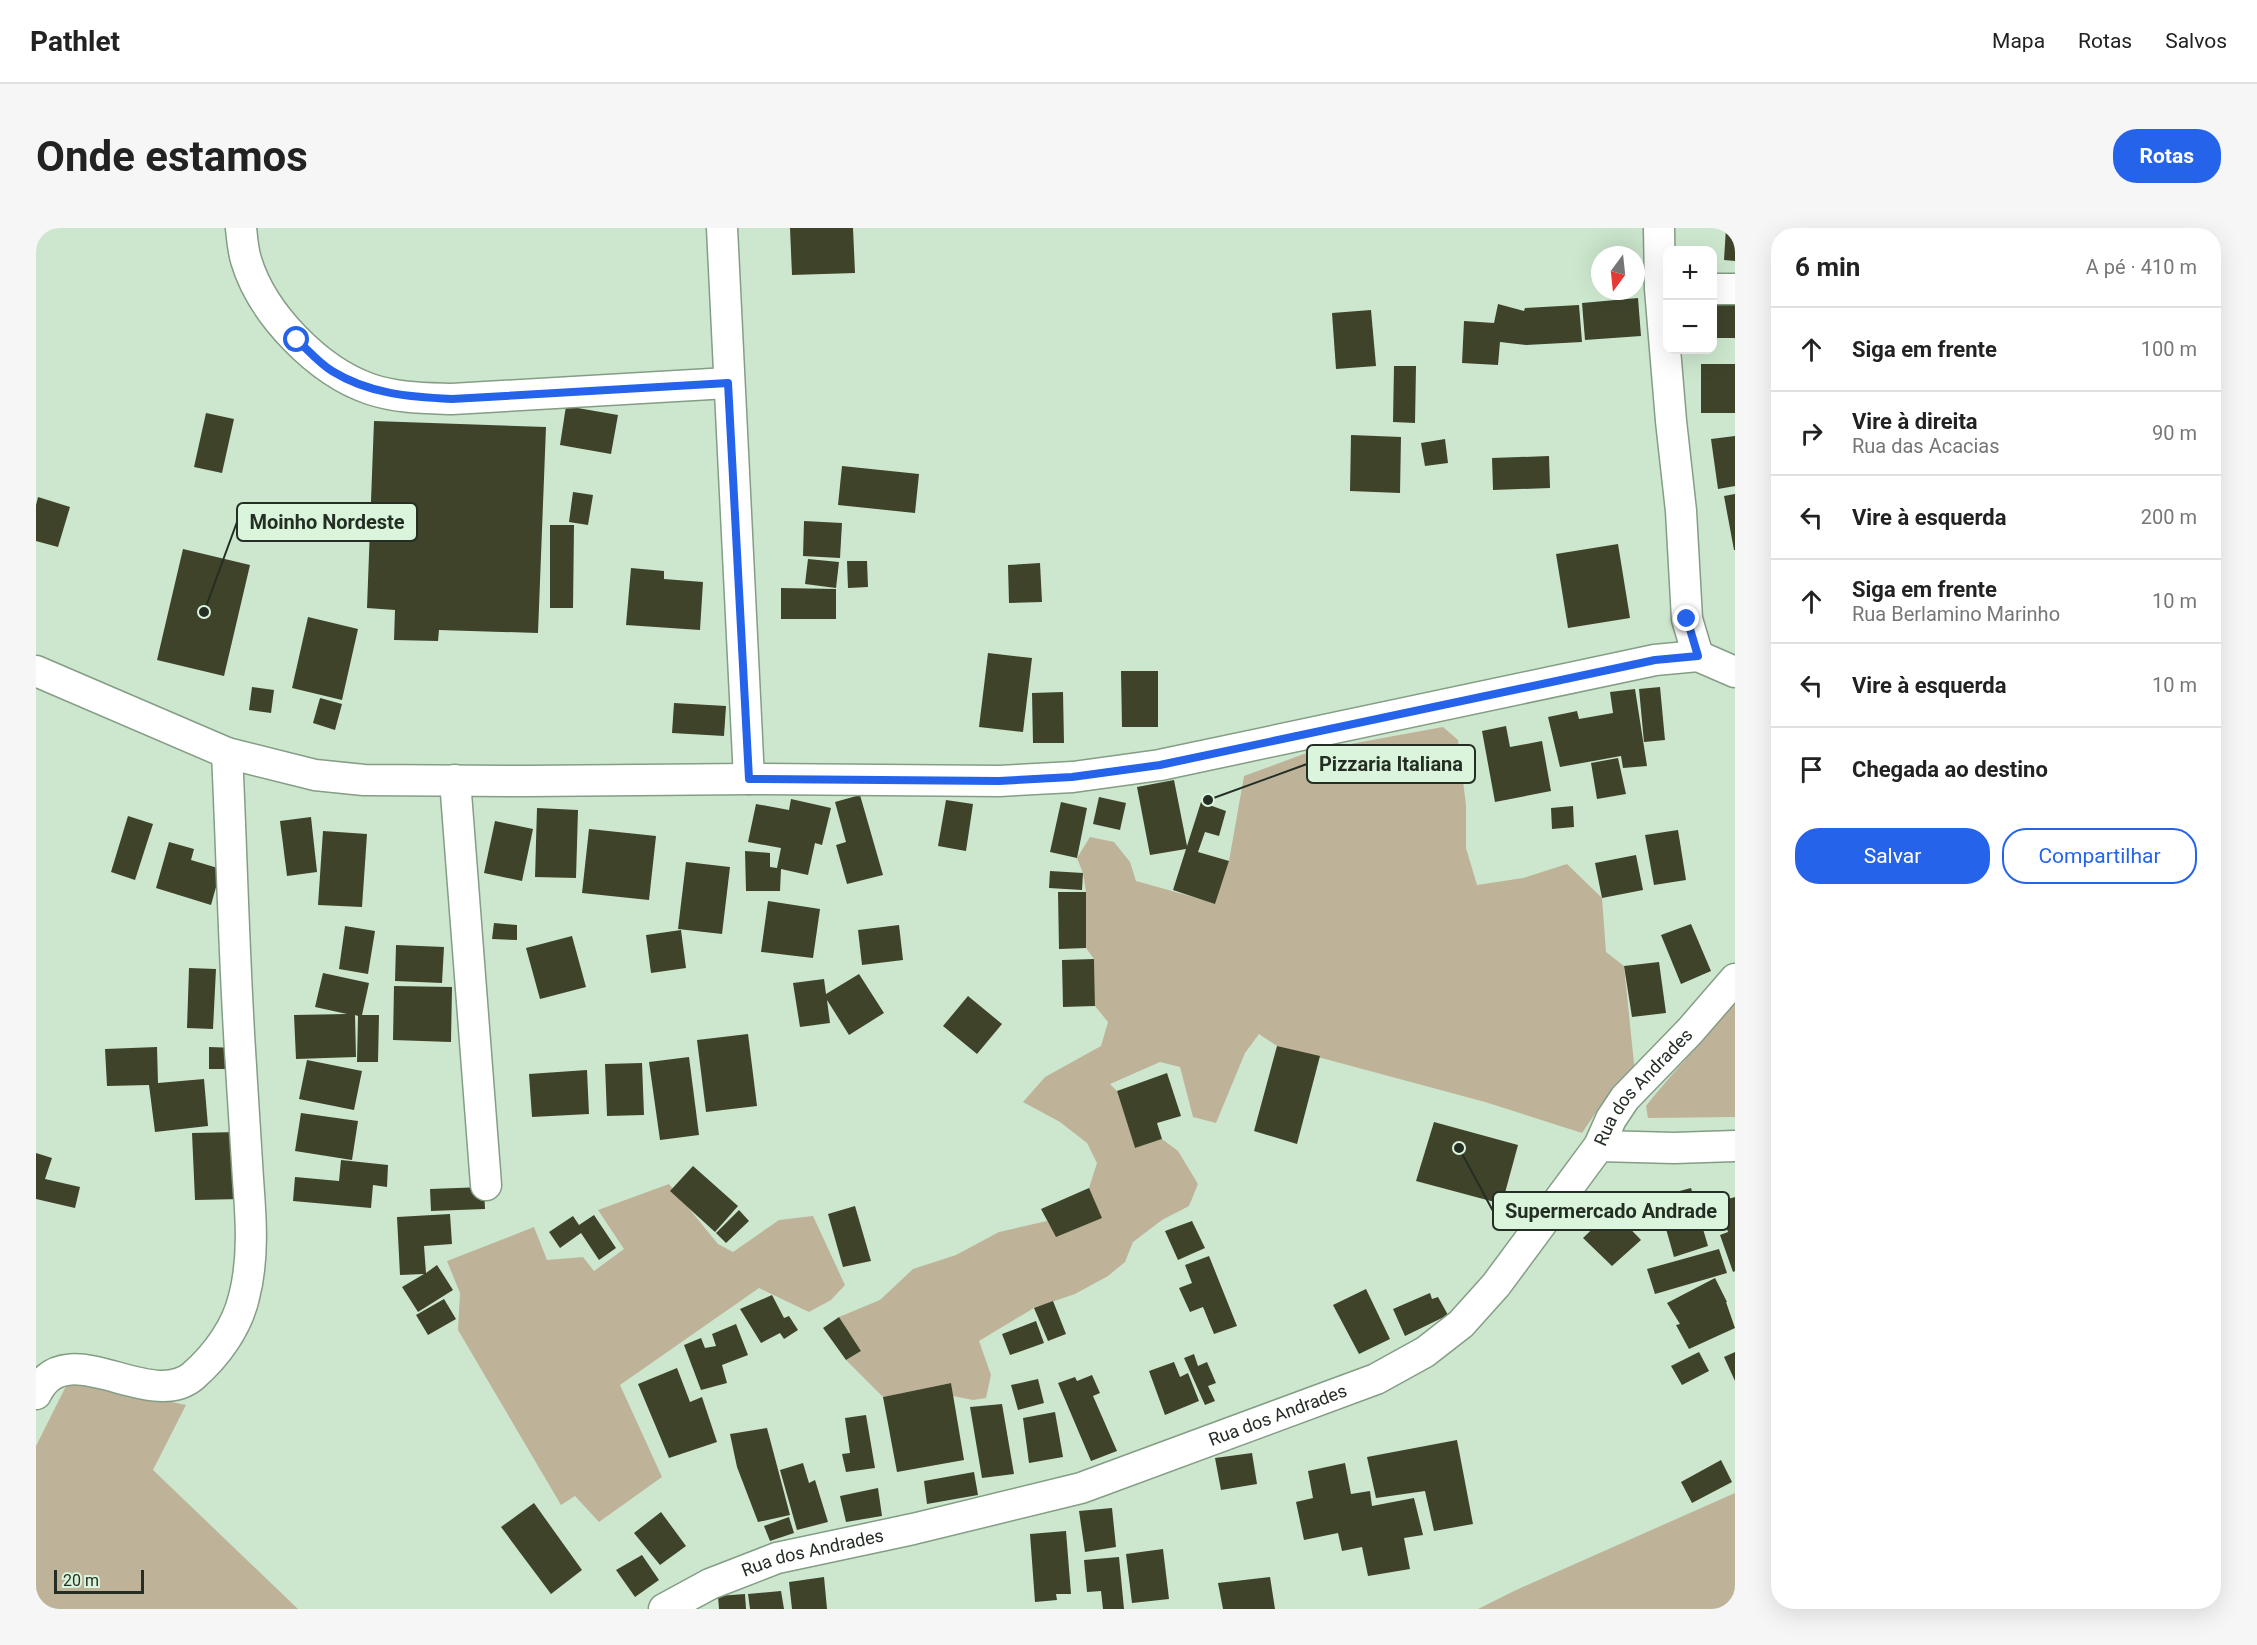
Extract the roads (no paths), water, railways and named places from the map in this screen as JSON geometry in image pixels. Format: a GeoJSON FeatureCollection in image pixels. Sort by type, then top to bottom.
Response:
{"type":"FeatureCollection","features":[{"type":"Feature","properties":{"kind":"street"},"geometry":{"type":"LineString","coordinates":[[241,228],[246,260],[266,303],[297,340],[331,370],[370,389],[406,397],[452,399],[728,383]]}},
{"type":"Feature","properties":{"kind":"street"},"geometry":{"type":"LineString","coordinates":[[722,228],[749,779]]}},
{"type":"Feature","properties":{"kind":"street"},"geometry":{"type":"LineString","coordinates":[[1659,228],[1663,277]]}},
{"type":"Feature","properties":{"kind":"street"},"geometry":{"type":"LineString","coordinates":[[1717,289],[1735,289]]}},
{"type":"Feature","properties":{"kind":"street"},"geometry":{"type":"LineString","coordinates":[[1665,300],[1671,421],[1681,511],[1687,619],[1698,656]]}},
{"type":"Feature","properties":{"kind":"street"},"geometry":{"type":"LineString","coordinates":[[36,670],[227,753],[315,775],[364,780],[528,781],[749,779],[999,781],[1072,777],[1149,767],[1655,660],[1698,656],[1735,672]]}},
{"type":"Feature","properties":{"kind":"street"},"geometry":{"type":"LineString","coordinates":[[36,1394],[47,1377],[54,1372],[66,1370],[81,1369],[150,1385],[167,1386],[192,1377],[218,1350],[235,1325],[244,1297],[249,1268],[251,1221],[241,1063],[227,753]]}},
{"type":"Feature","properties":{"kind":"street"},"geometry":{"type":"LineString","coordinates":[[455,780],[486,1185]]}},
{"type":"Feature","properties":{"kind":"street","name":"Rua dos Andrades"},"geometry":{"type":"LineString","coordinates":[[664,1609],[710,1584],[777,1558],[913,1529],[1081,1488],[1376,1379],[1425,1352],[1461,1324],[1496,1285],[1599,1146],[1611,1119],[1625,1098],[1690,1031],[1735,979]]}},
{"type":"Feature","properties":{"kind":"street"},"geometry":{"type":"LineString","coordinates":[[1599,1146],[1674,1148],[1735,1146]]}},
{"type":"Feature","properties":{"kind":"place","name":"Moinho Nordeste"},"geometry":{"type":"Point","coordinates":[204,612]}},
{"type":"Feature","properties":{"kind":"place","name":"Pizzaria Italiana"},"geometry":{"type":"Point","coordinates":[1208,800]}},
{"type":"Feature","properties":{"kind":"place","name":"Supermercado Andrade"},"geometry":{"type":"Point","coordinates":[1459,1148]}}]}
